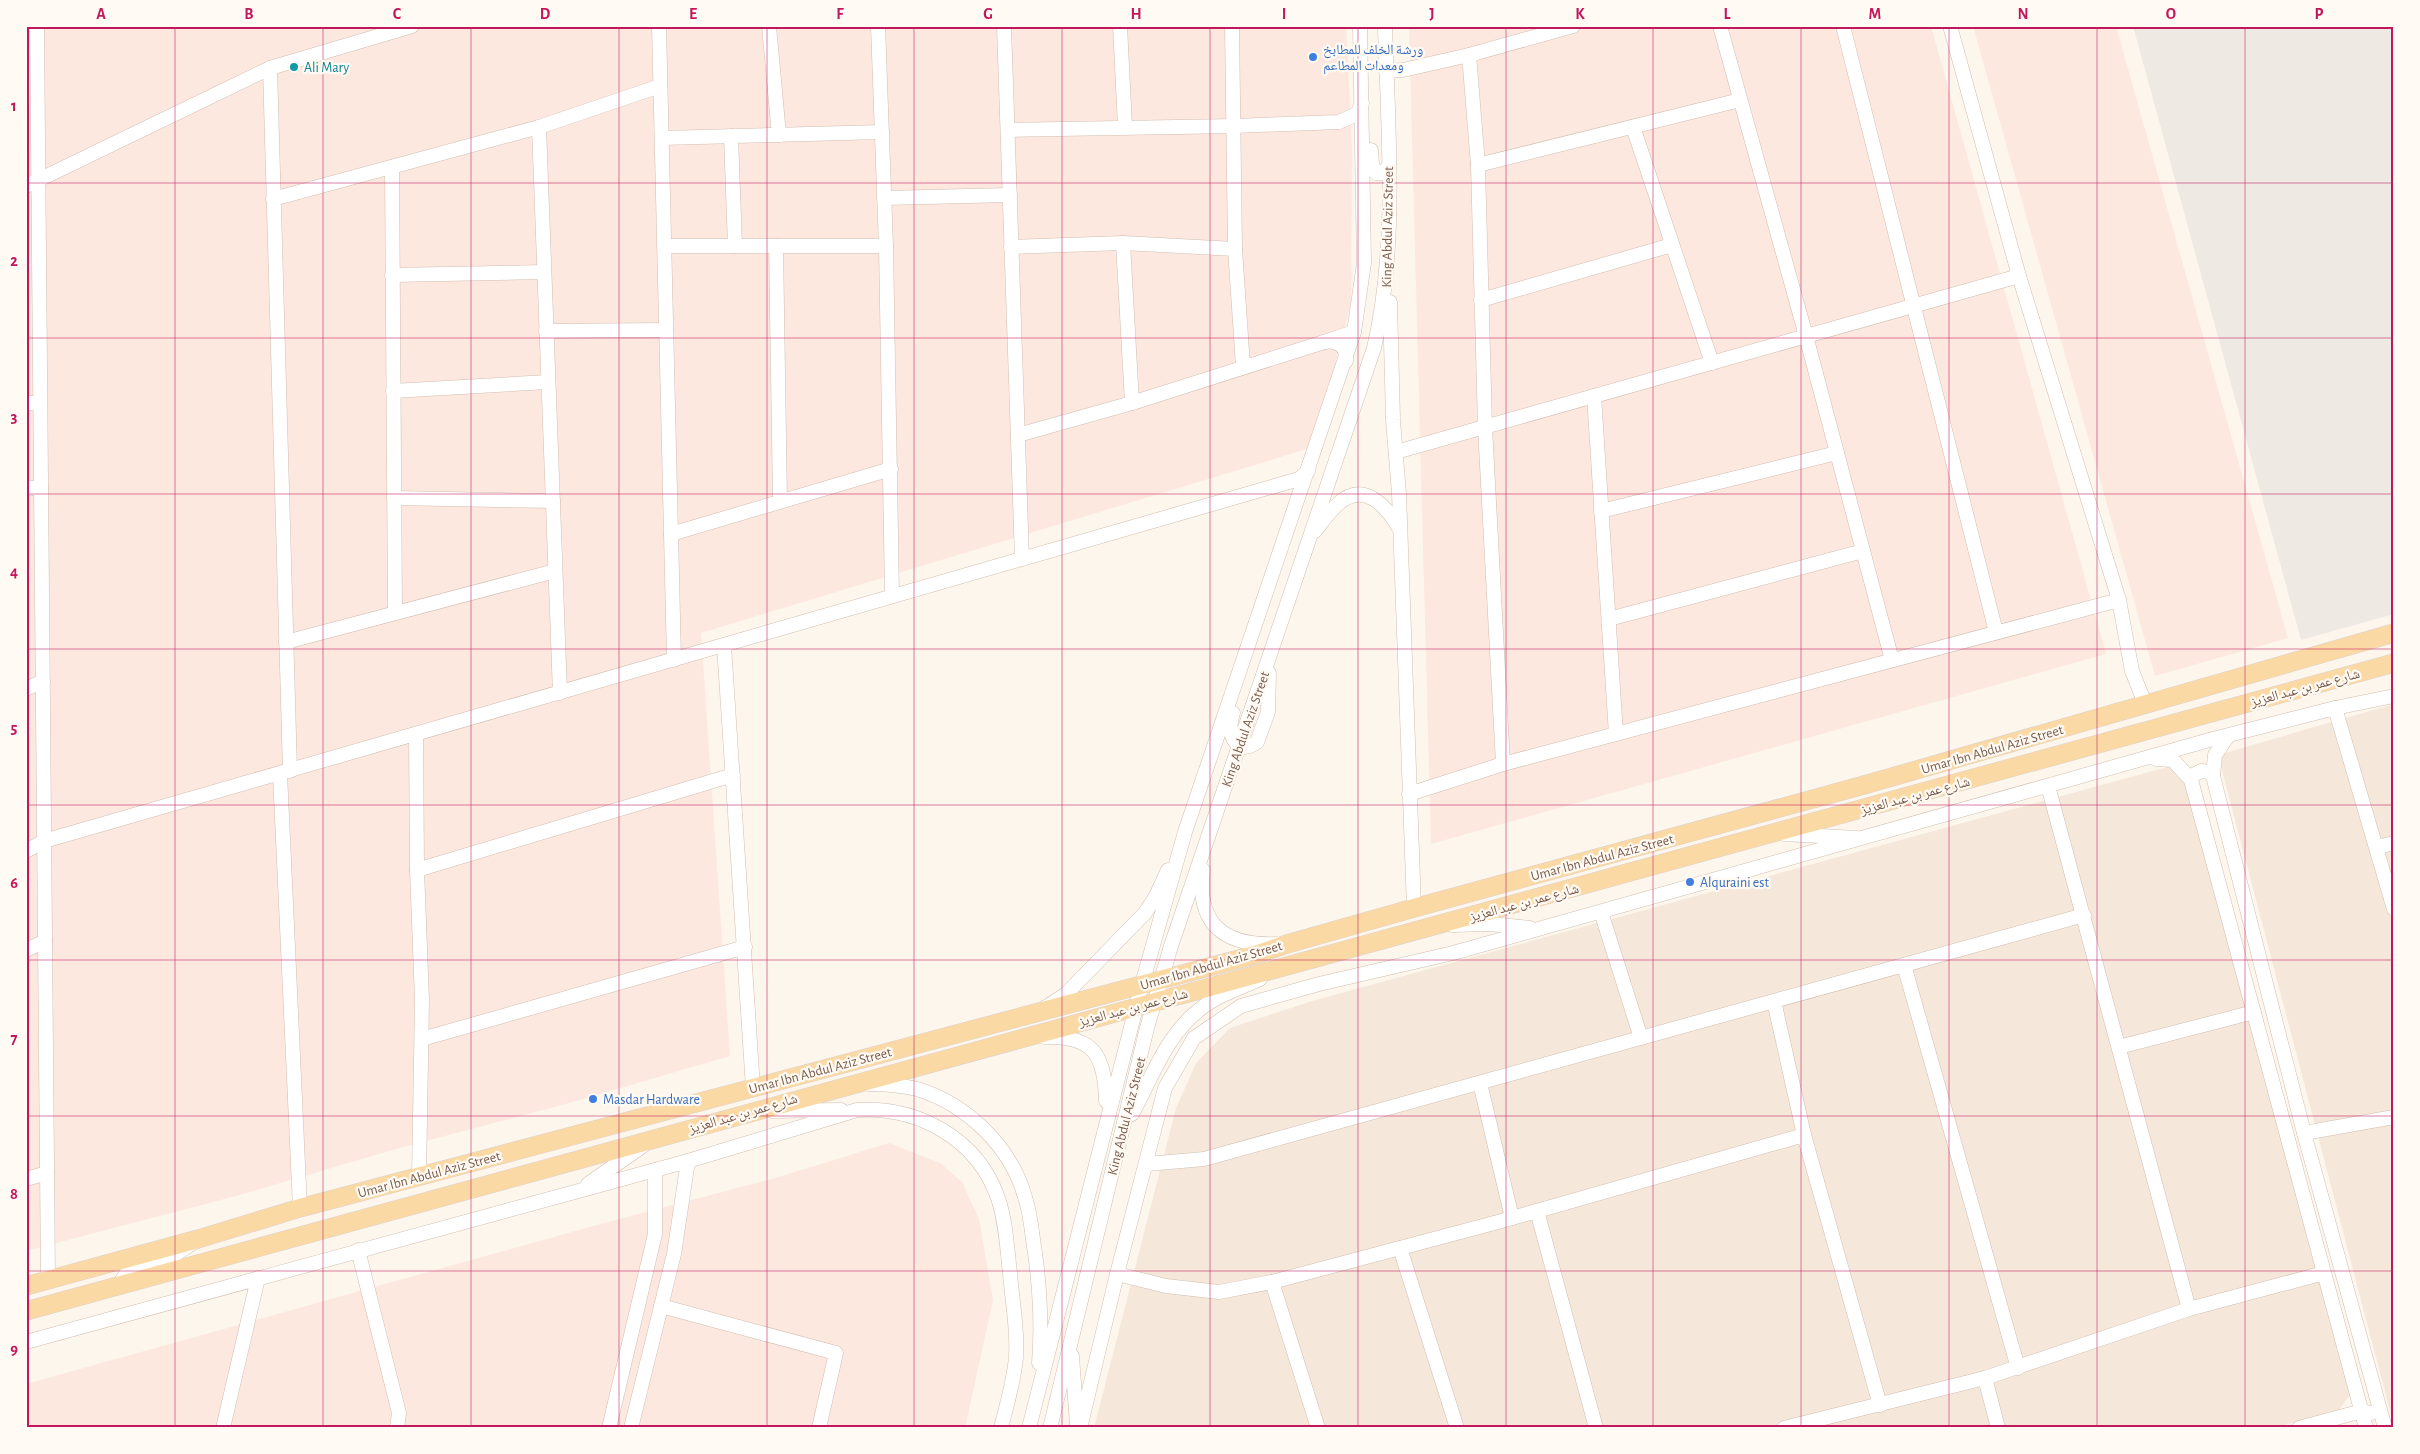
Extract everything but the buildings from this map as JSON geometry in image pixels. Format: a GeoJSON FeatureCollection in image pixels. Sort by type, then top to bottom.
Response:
{"type":"FeatureCollection","features":[{"type":"Feature","properties":{"kind":"main road","name":"Umar Ibn Abdul Aziz Street"},"geometry":{"type":"LineString","coordinates":[[26,1286],[198,1239],[300,1208],[1258,954],[1414,908],[1864,786],[2394,633]]}},
{"type":"Feature","properties":{"kind":"main road","name":"شارع عمر بن عبد العزيز"},"geometry":{"type":"LineString","coordinates":[[654,1138],[1775,833],[2394,662]]}},
{"type":"Feature","properties":{"kind":"main road"},"geometry":{"type":"LineString","coordinates":[[684,1130],[711,1115],[747,1104],[753,1099],[753,1088]]}},
{"type":"Feature","properties":{"kind":"main road","name":"Umar Ibn Abdul Aziz Street"},"geometry":{"type":"LineString","coordinates":[[26,1311],[654,1138]]}},
{"type":"Feature","properties":{"kind":"street"},"geometry":{"type":"LineString","coordinates":[[37,26],[32,85],[39,179],[33,403],[41,488],[48,1280]]}},
{"type":"Feature","properties":{"kind":"street"},"geometry":{"type":"LineString","coordinates":[[26,186],[270,68],[412,26]]}},
{"type":"Feature","properties":{"kind":"street"},"geometry":{"type":"LineString","coordinates":[[659,26],[674,660]]}},
{"type":"Feature","properties":{"kind":"street"},"geometry":{"type":"LineString","coordinates":[[770,26],[779,135]]}},
{"type":"Feature","properties":{"kind":"street"},"geometry":{"type":"LineString","coordinates":[[878,26],[886,246],[892,595]]}},
{"type":"Feature","properties":{"kind":"street"},"geometry":{"type":"LineString","coordinates":[[1004,26],[1022,559]]}},
{"type":"Feature","properties":{"kind":"street"},"geometry":{"type":"LineString","coordinates":[[1120,26],[1125,127]]}},
{"type":"Feature","properties":{"kind":"street"},"geometry":{"type":"LineString","coordinates":[[1232,26],[1235,249],[1243,366]]}},
{"type":"Feature","properties":{"kind":"street","name":"King Abdul Aziz Street"},"geometry":{"type":"LineString","coordinates":[[1030,1428],[1136,1006],[1185,832],[1346,362],[1354,332],[1364,263],[1360,26]]}},
{"type":"Feature","properties":{"kind":"street","name":"King Abdul Aziz Street"},"geometry":{"type":"LineString","coordinates":[[1050,1428],[1155,1001],[1374,348],[1385,296],[1389,252],[1385,26]]}},
{"type":"Feature","properties":{"kind":"street"},"geometry":{"type":"LineString","coordinates":[[1386,71],[1403,70],[1468,55],[1573,26]]}},
{"type":"Feature","properties":{"kind":"street"},"geometry":{"type":"LineString","coordinates":[[1720,26],[1838,453],[1892,660]]}},
{"type":"Feature","properties":{"kind":"street"},"geometry":{"type":"LineString","coordinates":[[1843,26],[1996,632]]}},
{"type":"Feature","properties":{"kind":"street"},"geometry":{"type":"LineString","coordinates":[[1950,26],[2019,276],[2119,600],[2132,671],[2146,706]]}},
{"type":"Feature","properties":{"kind":"street"},"geometry":{"type":"LineString","coordinates":[[1360,40],[1370,76],[1373,170],[1380,174],[1386,171],[1388,166]]}},
{"type":"Feature","properties":{"kind":"street"},"geometry":{"type":"LineString","coordinates":[[1468,55],[1478,166],[1485,427],[1503,764]]}},
{"type":"Feature","properties":{"kind":"street"},"geometry":{"type":"LineString","coordinates":[[270,68],[286,642],[285,772],[300,1208]]}},
{"type":"Feature","properties":{"kind":"street"},"geometry":{"type":"LineString","coordinates":[[274,199],[539,127],[660,86]]}},
{"type":"Feature","properties":{"kind":"street"},"geometry":{"type":"LineString","coordinates":[[1478,166],[1740,100]]}},
{"type":"Feature","properties":{"kind":"street"},"geometry":{"type":"LineString","coordinates":[[1008,130],[1234,126],[1345,121],[1357,114],[1362,103]]}},
{"type":"Feature","properties":{"kind":"street"},"geometry":{"type":"LineString","coordinates":[[539,127],[560,693]]}},
{"type":"Feature","properties":{"kind":"street"},"geometry":{"type":"LineString","coordinates":[[1633,127],[1712,363]]}},
{"type":"Feature","properties":{"kind":"street"},"geometry":{"type":"LineString","coordinates":[[662,138],[882,132]]}},
{"type":"Feature","properties":{"kind":"street"},"geometry":{"type":"LineString","coordinates":[[731,136],[735,246]]}},
{"type":"Feature","properties":{"kind":"street"},"geometry":{"type":"LineString","coordinates":[[392,167],[395,613]]}},
{"type":"Feature","properties":{"kind":"street"},"geometry":{"type":"LineString","coordinates":[[884,198],[1010,194]]}},
{"type":"Feature","properties":{"kind":"street"},"geometry":{"type":"LineString","coordinates":[[1012,247],[1123,243],[1235,249]]}},
{"type":"Feature","properties":{"kind":"street"},"geometry":{"type":"LineString","coordinates":[[1123,243],[1132,403]]}},
{"type":"Feature","properties":{"kind":"street"},"geometry":{"type":"LineString","coordinates":[[1482,300],[1672,245]]}},
{"type":"Feature","properties":{"kind":"street"},"geometry":{"type":"LineString","coordinates":[[664,246],[886,246]]}},
{"type":"Feature","properties":{"kind":"street"},"geometry":{"type":"LineString","coordinates":[[776,246],[780,501]]}},
{"type":"Feature","properties":{"kind":"street"},"geometry":{"type":"LineString","coordinates":[[1389,252],[1392,420],[1401,531],[1414,908]]}},
{"type":"Feature","properties":{"kind":"street"},"geometry":{"type":"LineString","coordinates":[[392,275],[544,272]]}},
{"type":"Feature","properties":{"kind":"street"},"geometry":{"type":"LineString","coordinates":[[1396,452],[2019,276]]}},
{"type":"Feature","properties":{"kind":"street"},"geometry":{"type":"LineString","coordinates":[[546,331],[666,330]]}},
{"type":"Feature","properties":{"kind":"street"},"geometry":{"type":"LineString","coordinates":[[1018,435],[1132,403],[1354,332]]}},
{"type":"Feature","properties":{"kind":"street"},"geometry":{"type":"LineString","coordinates":[[1324,342],[1333,342],[1341,345],[1346,351],[1346,362]]}},
{"type":"Feature","properties":{"kind":"street"},"geometry":{"type":"LineString","coordinates":[[393,391],[548,382]]}},
{"type":"Feature","properties":{"kind":"street"},"geometry":{"type":"LineString","coordinates":[[1594,396],[1616,734]]}},
{"type":"Feature","properties":{"kind":"street"},"geometry":{"type":"LineString","coordinates":[[1601,510],[1838,453]]}},
{"type":"Feature","properties":{"kind":"street"},"geometry":{"type":"LineString","coordinates":[[671,534],[891,469]]}},
{"type":"Feature","properties":{"kind":"street"},"geometry":{"type":"LineString","coordinates":[[26,851],[44,841],[416,735],[892,595],[1270,488],[1299,479],[1308,470]]}},
{"type":"Feature","properties":{"kind":"street"},"geometry":{"type":"LineString","coordinates":[[26,488],[41,488]]}},
{"type":"Feature","properties":{"kind":"street"},"geometry":{"type":"LineString","coordinates":[[1270,488],[1281,488],[1290,494],[1293,503],[1292,517]]}},
{"type":"Feature","properties":{"kind":"street"},"geometry":{"type":"LineString","coordinates":[[1310,537],[1338,504],[1357,496],[1370,497],[1382,504],[1401,531]]}},
{"type":"Feature","properties":{"kind":"street"},"geometry":{"type":"LineString","coordinates":[[394,498],[553,501]]}},
{"type":"Feature","properties":{"kind":"street"},"geometry":{"type":"LineString","coordinates":[[1609,619],[1863,551]]}},
{"type":"Feature","properties":{"kind":"street"},"geometry":{"type":"LineString","coordinates":[[286,642],[556,571]]}},
{"type":"Feature","properties":{"kind":"street"},"geometry":{"type":"LineString","coordinates":[[1240,745],[1231,735],[1230,724],[1261,633],[1270,583]]}},
{"type":"Feature","properties":{"kind":"street"},"geometry":{"type":"LineString","coordinates":[[1409,794],[1503,764],[2119,600]]}},
{"type":"Feature","properties":{"kind":"street"},"geometry":{"type":"LineString","coordinates":[[724,645],[753,1088]]}},
{"type":"Feature","properties":{"kind":"street"},"geometry":{"type":"LineString","coordinates":[[26,689],[43,681]]}},
{"type":"Feature","properties":{"kind":"street"},"geometry":{"type":"LineString","coordinates":[[1079,1428],[1165,1088],[1194,1038],[1241,1006],[1319,984],[1453,953],[2228,736],[2335,708],[2391,696]]}},
{"type":"Feature","properties":{"kind":"street"},"geometry":{"type":"LineString","coordinates":[[2335,708],[2394,909]]}},
{"type":"Feature","properties":{"kind":"street"},"geometry":{"type":"LineString","coordinates":[[416,735],[417,870],[422,1039],[419,1177]]}},
{"type":"Feature","properties":{"kind":"street"},"geometry":{"type":"LineString","coordinates":[[2228,736],[2215,755],[2213,776],[2304,1133],[2383,1421]]}},
{"type":"Feature","properties":{"kind":"street"},"geometry":{"type":"LineString","coordinates":[[2145,759],[2173,760],[2192,780],[2366,1428]]}},
{"type":"Feature","properties":{"kind":"street"},"geometry":{"type":"LineString","coordinates":[[2192,780],[2193,776],[2201,771],[2209,772],[2213,776]]}},
{"type":"Feature","properties":{"kind":"street"},"geometry":{"type":"LineString","coordinates":[[417,870],[733,775]]}},
{"type":"Feature","properties":{"kind":"street"},"geometry":{"type":"LineString","coordinates":[[2048,786],[2189,1309]]}},
{"type":"Feature","properties":{"kind":"street"},"geometry":{"type":"LineString","coordinates":[[1038,1011],[1066,994],[1145,913],[1156,896],[1185,832]]}},
{"type":"Feature","properties":{"kind":"street"},"geometry":{"type":"LineString","coordinates":[[1775,833],[1841,836],[1862,839]]}},
{"type":"Feature","properties":{"kind":"street"},"geometry":{"type":"LineString","coordinates":[[2377,847],[2394,843]]}},
{"type":"Feature","properties":{"kind":"street"},"geometry":{"type":"LineString","coordinates":[[1205,848],[1200,892],[1207,916],[1213,925],[1223,934],[1243,942],[1256,945],[1287,944]]}},
{"type":"Feature","properties":{"kind":"street"},"geometry":{"type":"LineString","coordinates":[[1601,912],[1641,1038]]}},
{"type":"Feature","properties":{"kind":"street"},"geometry":{"type":"LineString","coordinates":[[1147,1164],[1204,1160],[2084,915]]}},
{"type":"Feature","properties":{"kind":"street"},"geometry":{"type":"LineString","coordinates":[[1434,926],[1491,924],[1537,929]]}},
{"type":"Feature","properties":{"kind":"street"},"geometry":{"type":"LineString","coordinates":[[26,950],[45,940]]}},
{"type":"Feature","properties":{"kind":"street"},"geometry":{"type":"LineString","coordinates":[[422,1039],[745,947]]}},
{"type":"Feature","properties":{"kind":"street"},"geometry":{"type":"LineString","coordinates":[[1122,1133],[1162,1051],[1181,1025],[1208,1003],[1296,963]]}},
{"type":"Feature","properties":{"kind":"street"},"geometry":{"type":"LineString","coordinates":[[1904,965],[2018,1368]]}},
{"type":"Feature","properties":{"kind":"street"},"geometry":{"type":"LineString","coordinates":[[1774,1001],[1804,1135],[1880,1405]]}},
{"type":"Feature","properties":{"kind":"street"},"geometry":{"type":"LineString","coordinates":[[2119,1047],[2254,1012]]}},
{"type":"Feature","properties":{"kind":"street"},"geometry":{"type":"LineString","coordinates":[[1022,1038],[1064,1036],[1080,1041],[1094,1052],[1103,1066],[1106,1078],[1107,1118]]}},
{"type":"Feature","properties":{"kind":"street"},"geometry":{"type":"LineString","coordinates":[[1480,1083],[1512,1218]]}},
{"type":"Feature","properties":{"kind":"street"},"geometry":{"type":"LineString","coordinates":[[850,1084],[903,1086],[931,1094],[947,1102],[984,1129],[1012,1165],[1020,1182],[1029,1213],[1040,1292],[1041,1338],[1036,1404]]}},
{"type":"Feature","properties":{"kind":"street"},"geometry":{"type":"LineString","coordinates":[[751,1111],[876,1109],[894,1111],[928,1121],[970,1152],[991,1183],[1004,1220],[1016,1330],[1016,1356],[1001,1428]]}},
{"type":"Feature","properties":{"kind":"street"},"geometry":{"type":"LineString","coordinates":[[26,1342],[688,1161],[856,1110]]}},
{"type":"Feature","properties":{"kind":"street"},"geometry":{"type":"LineString","coordinates":[[2304,1133],[2394,1118]]}},
{"type":"Feature","properties":{"kind":"street"},"geometry":{"type":"LineString","coordinates":[[1117,1274],[1166,1286],[1219,1292],[1272,1282],[1512,1218],[1804,1135]]}},
{"type":"Feature","properties":{"kind":"street"},"geometry":{"type":"LineString","coordinates":[[581,1189],[654,1138]]}},
{"type":"Feature","properties":{"kind":"street"},"geometry":{"type":"LineString","coordinates":[[630,1428],[674,1254],[688,1161]]}},
{"type":"Feature","properties":{"kind":"street"},"geometry":{"type":"LineString","coordinates":[[609,1428],[655,1234],[655,1170]]}},
{"type":"Feature","properties":{"kind":"street"},"geometry":{"type":"LineString","coordinates":[[26,1179],[47,1173]]}},
{"type":"Feature","properties":{"kind":"street"},"geometry":{"type":"LineString","coordinates":[[1537,1211],[1596,1428]]}},
{"type":"Feature","properties":{"kind":"street"},"geometry":{"type":"LineString","coordinates":[[121,1284],[123,1276],[135,1266],[174,1255],[198,1239]]}},
{"type":"Feature","properties":{"kind":"street"},"geometry":{"type":"LineString","coordinates":[[1400,1248],[1457,1428]]}},
{"type":"Feature","properties":{"kind":"street"},"geometry":{"type":"LineString","coordinates":[[358,1250],[399,1413],[397,1428]]}},
{"type":"Feature","properties":{"kind":"street"},"geometry":{"type":"LineString","coordinates":[[1784,1428],[1985,1378],[2189,1309],[2324,1273]]}},
{"type":"Feature","properties":{"kind":"street"},"geometry":{"type":"LineString","coordinates":[[223,1428],[258,1278]]}},
{"type":"Feature","properties":{"kind":"street"},"geometry":{"type":"LineString","coordinates":[[1272,1282],[1318,1428]]}},
{"type":"Feature","properties":{"kind":"street"},"geometry":{"type":"LineString","coordinates":[[661,1306],[836,1353],[819,1428]]}},
{"type":"Feature","properties":{"kind":"street"},"geometry":{"type":"LineString","coordinates":[[1071,1342],[1079,1428]]}},
{"type":"Feature","properties":{"kind":"street"},"geometry":{"type":"LineString","coordinates":[[1985,1378],[1998,1428]]}},
{"type":"Feature","properties":{"kind":"street"},"geometry":{"type":"LineString","coordinates":[[2300,1428],[2362,1411],[2383,1421]]}},
{"type":"Feature","properties":{"kind":"street"},"geometry":{"type":"LineString","coordinates":[[2371,1428],[2383,1421]]}},
{"type":"Feature","properties":{"kind":"shaded area"},"geometry":{"type":"Polygon","coordinates":[[[26,26],[1346,26],[1352,150],[1351,303],[1334,368],[1307,449],[701,633],[730,1056],[573,1102],[396,1149],[236,1196],[26,1251],[26,26]]]}},
{"type":"Feature","properties":{"kind":"shaded area"},"geometry":{"type":"Polygon","coordinates":[[[1409,26],[1931,26],[2106,654],[1431,844],[1409,26]]]}},
{"type":"Feature","properties":{"kind":"shaded area"},"geometry":{"type":"Polygon","coordinates":[[[1973,26],[2116,26],[2288,638],[2155,676],[1973,26]]]}},
{"type":"Feature","properties":{"kind":"shaded area"},"geometry":{"type":"Polygon","coordinates":[[[2133,26],[2394,26],[2394,614],[2301,640],[2133,26]]]}},
{"type":"Feature","properties":{"kind":"shaded area"},"geometry":{"type":"Polygon","coordinates":[[[2394,704],[2394,1426],[2218,755],[2394,704]]]}},
{"type":"Feature","properties":{"kind":"shaded area"},"geometry":{"type":"Polygon","coordinates":[[[2171,766],[2187,780],[2353,1391],[2339,1410],[2273,1428],[1094,1428],[1176,1108],[1196,1063],[1230,1028],[1312,1001],[2171,766]]]}},
{"type":"Feature","properties":{"kind":"shaded area"},"geometry":{"type":"Polygon","coordinates":[[[889,1143],[940,1163],[962,1182],[979,1219],[993,1300],[965,1428],[26,1428],[26,1384],[604,1223],[772,1179],[889,1143]]]}},
{"type":"Feature","properties":{"kind":"place","name":"ورشة الخلف للمطابخ ومعدات المطاعم"},"geometry":{"type":"Point","coordinates":[1313,57]}},
{"type":"Feature","properties":{"kind":"place","name":"Ali Mary"},"geometry":{"type":"Point","coordinates":[294,67]}},
{"type":"Feature","properties":{"kind":"place","name":"Alquraini est"},"geometry":{"type":"Point","coordinates":[1690,882]}},
{"type":"Feature","properties":{"kind":"place","name":"Masdar Hardware"},"geometry":{"type":"Point","coordinates":[593,1099]}}]}
